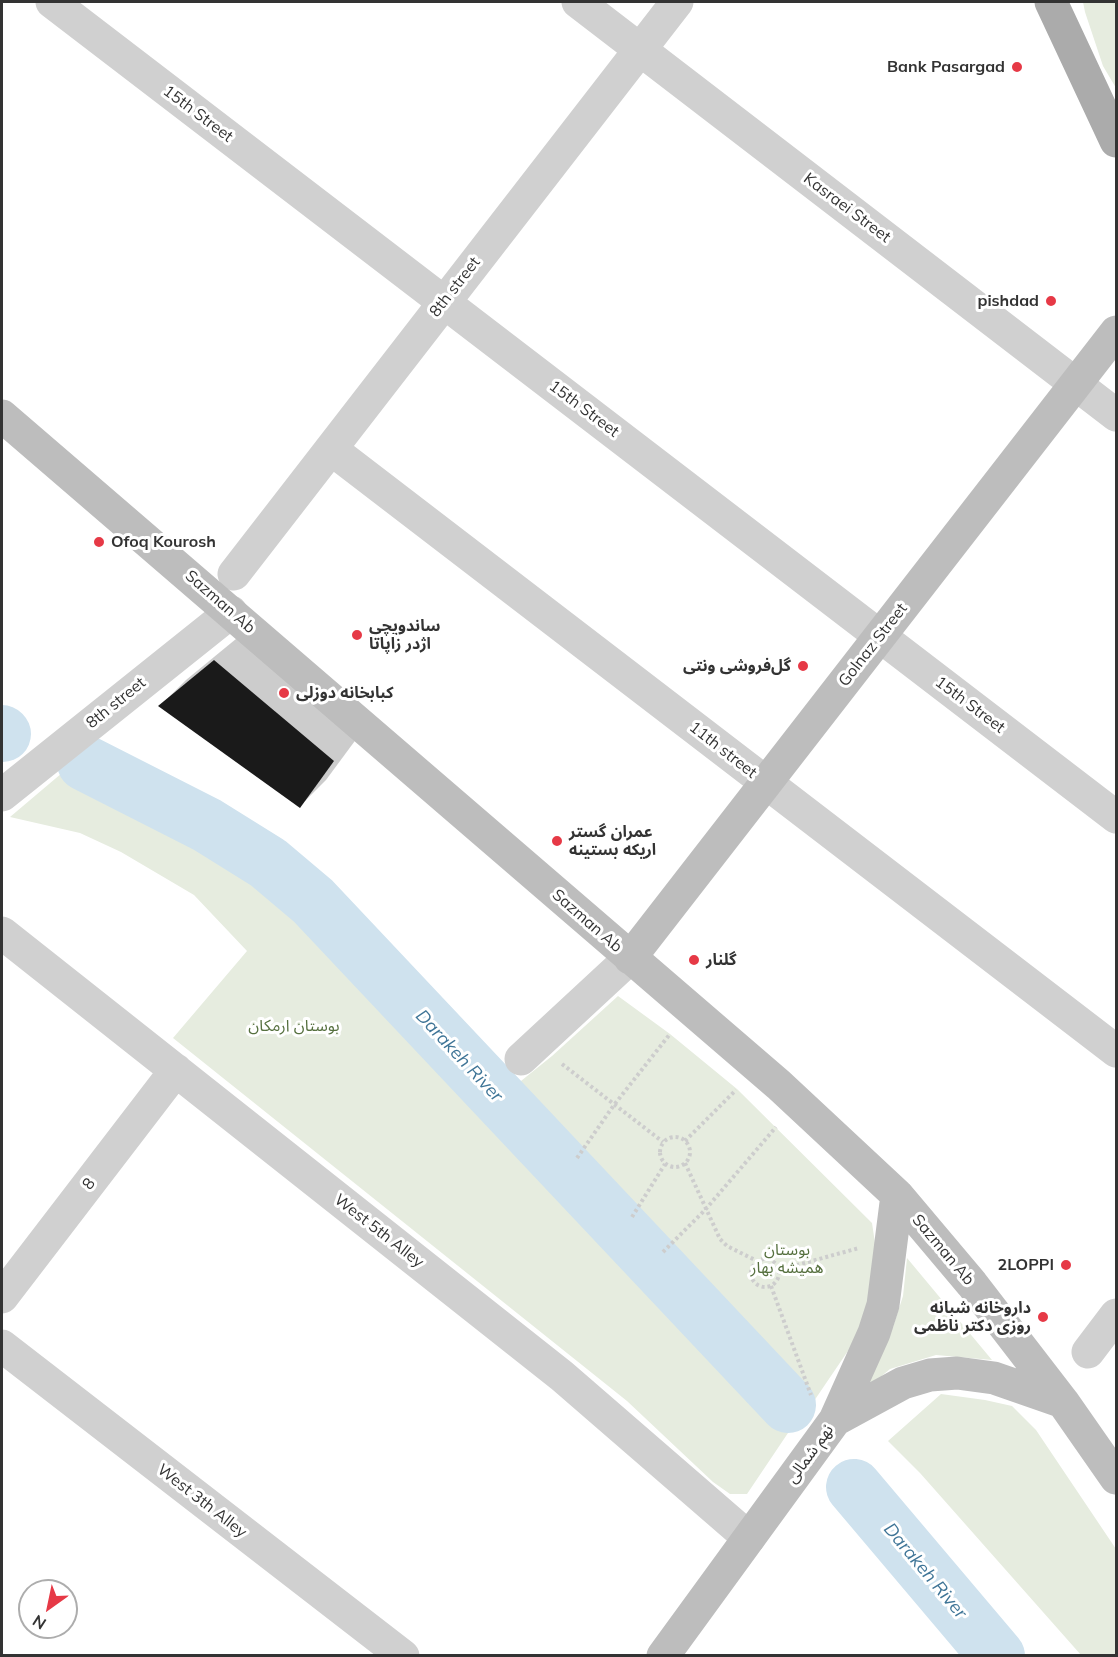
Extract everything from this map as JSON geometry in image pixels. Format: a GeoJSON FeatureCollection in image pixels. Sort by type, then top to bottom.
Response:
{"type":"FeatureCollection","features":[{"type":"Feature","properties":{"kind":"main road"},"geometry":{"type":"LineString","coordinates":[[1051,2],[1116,141]]}},
{"type":"Feature","properties":{"kind":"street","name":"15th Street"},"geometry":{"type":"LineString","coordinates":[[52,2],[1116,818]]}},
{"type":"Feature","properties":{"kind":"street","name":"Kasraei Street"},"geometry":{"type":"LineString","coordinates":[[578,2],[1116,415]]}},
{"type":"Feature","properties":{"kind":"street","name":"8th street"},"geometry":{"type":"LineString","coordinates":[[234,573],[677,2]]}},
{"type":"Feature","properties":{"kind":"street","name":"Golnaz Street"},"geometry":{"type":"LineString","coordinates":[[630,958],[1116,332]]}},
{"type":"Feature","properties":{"kind":"street","name":"Sazman Ab"},"geometry":{"type":"LineString","coordinates":[[2,416],[779,1086],[897,1195],[972,1284],[1063,1402],[1116,1479]]}},
{"type":"Feature","properties":{"kind":"street","name":"11th street"},"geometry":{"type":"LineString","coordinates":[[331,449],[1116,1051]]}},
{"type":"Feature","properties":{"kind":"street","name":"8th street"},"geometry":{"type":"LineString","coordinates":[[2,795],[231,612]]}},
{"type":"Feature","properties":{"kind":"street","name":"West 5th Alley"},"geometry":{"type":"LineString","coordinates":[[2,933],[562,1376],[749,1538]]}},
{"type":"Feature","properties":{"kind":"street"},"geometry":{"type":"LineString","coordinates":[[521,1059],[630,958]]}},
{"type":"Feature","properties":{"kind":"street","name":"8"},"geometry":{"type":"LineString","coordinates":[[2,1298],[176,1070]]}},
{"type":"Feature","properties":{"kind":"street"},"geometry":{"type":"LineString","coordinates":[[835,1420],[874,1333],[883,1305],[897,1195]]}},
{"type":"Feature","properties":{"kind":"street"},"geometry":{"type":"LineString","coordinates":[[1088,1352],[1116,1315]]}},
{"type":"Feature","properties":{"kind":"street","name":"West 3th Alley"},"geometry":{"type":"LineString","coordinates":[[2,1346],[403,1656]]}},
{"type":"Feature","properties":{"kind":"street","name":"نهم شمالی"},"geometry":{"type":"LineString","coordinates":[[663,1656],[835,1420],[903,1383],[930,1375],[957,1373],[994,1378],[1063,1402]]}},
{"type":"Feature","properties":{"kind":"path"},"geometry":{"type":"LineString","coordinates":[[577,1158],[614,1104],[670,1034]]}},
{"type":"Feature","properties":{"kind":"path"},"geometry":{"type":"LineString","coordinates":[[561,1063],[663,1142]]}},
{"type":"Feature","properties":{"kind":"path"},"geometry":{"type":"LineString","coordinates":[[685,1141],[737,1089]]}},
{"type":"Feature","properties":{"kind":"path"},"geometry":{"type":"LineString","coordinates":[[663,1252],[705,1210],[776,1127]]}},
{"type":"Feature","properties":{"kind":"path"},"geometry":{"type":"LineString","coordinates":[[685,1163],[675,1167],[665,1164],[660,1156],[663,1142],[671,1137],[685,1141],[690,1149],[685,1163],[720,1239],[727,1246],[756,1262]]}},
{"type":"Feature","properties":{"kind":"path"},"geometry":{"type":"LineString","coordinates":[[632,1217],[665,1164]]}},
{"type":"Feature","properties":{"kind":"path"},"geometry":{"type":"LineString","coordinates":[[778,1270],[864,1246]]}},
{"type":"Feature","properties":{"kind":"path"},"geometry":{"type":"LineString","coordinates":[[761,1259],[770,1260],[778,1270],[777,1279],[771,1286],[758,1285],[751,1278],[751,1269],[761,1259]]}},
{"type":"Feature","properties":{"kind":"path"},"geometry":{"type":"LineString","coordinates":[[771,1286],[814,1401],[835,1420]]}},
{"type":"Feature","properties":{"kind":"green space"},"geometry":{"type":"Polygon","coordinates":[[[1083,2],[1116,2],[1116,88],[1103,66],[1083,2]]]}},
{"type":"Feature","properties":{"kind":"green space","name":"بوستان ارمکان"},"geometry":{"type":"Polygon","coordinates":[[[62,773],[84,776],[134,799],[214,846],[297,905],[788,1433],[747,1494],[730,1494],[713,1482],[627,1401],[173,1038],[247,951],[194,895],[121,852],[80,833],[10,817],[62,773]]]}},
{"type":"Feature","properties":{"kind":"green space","name":"بوستان همیشه بهار"},"geometry":{"type":"Polygon","coordinates":[[[618,996],[670,1034],[737,1089],[872,1223],[875,1243],[874,1289],[854,1342],[814,1401],[796,1395],[511,1089],[552,1056],[618,996]]]}},
{"type":"Feature","properties":{"kind":"green space"},"geometry":{"type":"Polygon","coordinates":[[[907,1258],[992,1360],[936,1355],[890,1369],[858,1396],[893,1327],[903,1296],[907,1258]]]}},
{"type":"Feature","properties":{"kind":"green space"},"geometry":{"type":"Polygon","coordinates":[[[941,1394],[1012,1406],[1036,1430],[1116,1549],[1116,1655],[1081,1655],[920,1473],[888,1441],[941,1394]]]}},
{"type":"Feature","properties":{"kind":"building"},"geometry":{"type":"Polygon","coordinates":[[[214,660],[334,761],[300,808],[158,706],[214,660]]]}},
{"type":"Feature","properties":{"kind":"waterway","name":"Darakeh River"},"geometry":{"type":"LineString","coordinates":[[85,763],[207,825],[268,863],[313,901],[788,1405]]}},
{"type":"Feature","properties":{"kind":"waterway","name":"Darakeh River"},"geometry":{"type":"LineString","coordinates":[[854,1487],[997,1656]]}},
{"type":"Feature","properties":{"kind":"place","name":"Bank Pasargad"},"geometry":{"type":"Point","coordinates":[1017,67]}},
{"type":"Feature","properties":{"kind":"place","name":"pishdad"},"geometry":{"type":"Point","coordinates":[1051,301]}},
{"type":"Feature","properties":{"kind":"place","name":"Ofoq Kourosh"},"geometry":{"type":"Point","coordinates":[99,542]}},
{"type":"Feature","properties":{"kind":"place","name":"ساندویچی اژدر زاپاتا"},"geometry":{"type":"Point","coordinates":[357,635]}},
{"type":"Feature","properties":{"kind":"place","name":"گل‌فروشی ونتی"},"geometry":{"type":"Point","coordinates":[803,666]}},
{"type":"Feature","properties":{"kind":"place","name":"کبابخانه دوزلی"},"geometry":{"type":"Point","coordinates":[284,693]}},
{"type":"Feature","properties":{"kind":"place","name":"عمران گستر اریکه بستینه"},"geometry":{"type":"Point","coordinates":[557,841]}},
{"type":"Feature","properties":{"kind":"place","name":"گلنار"},"geometry":{"type":"Point","coordinates":[694,960]}},
{"type":"Feature","properties":{"kind":"place","name":"2LOPPI"},"geometry":{"type":"Point","coordinates":[1066,1265]}},
{"type":"Feature","properties":{"kind":"place","name":"داروخانه شبانه روزی دکتر ناظمی"},"geometry":{"type":"Point","coordinates":[1043,1317]}}]}
